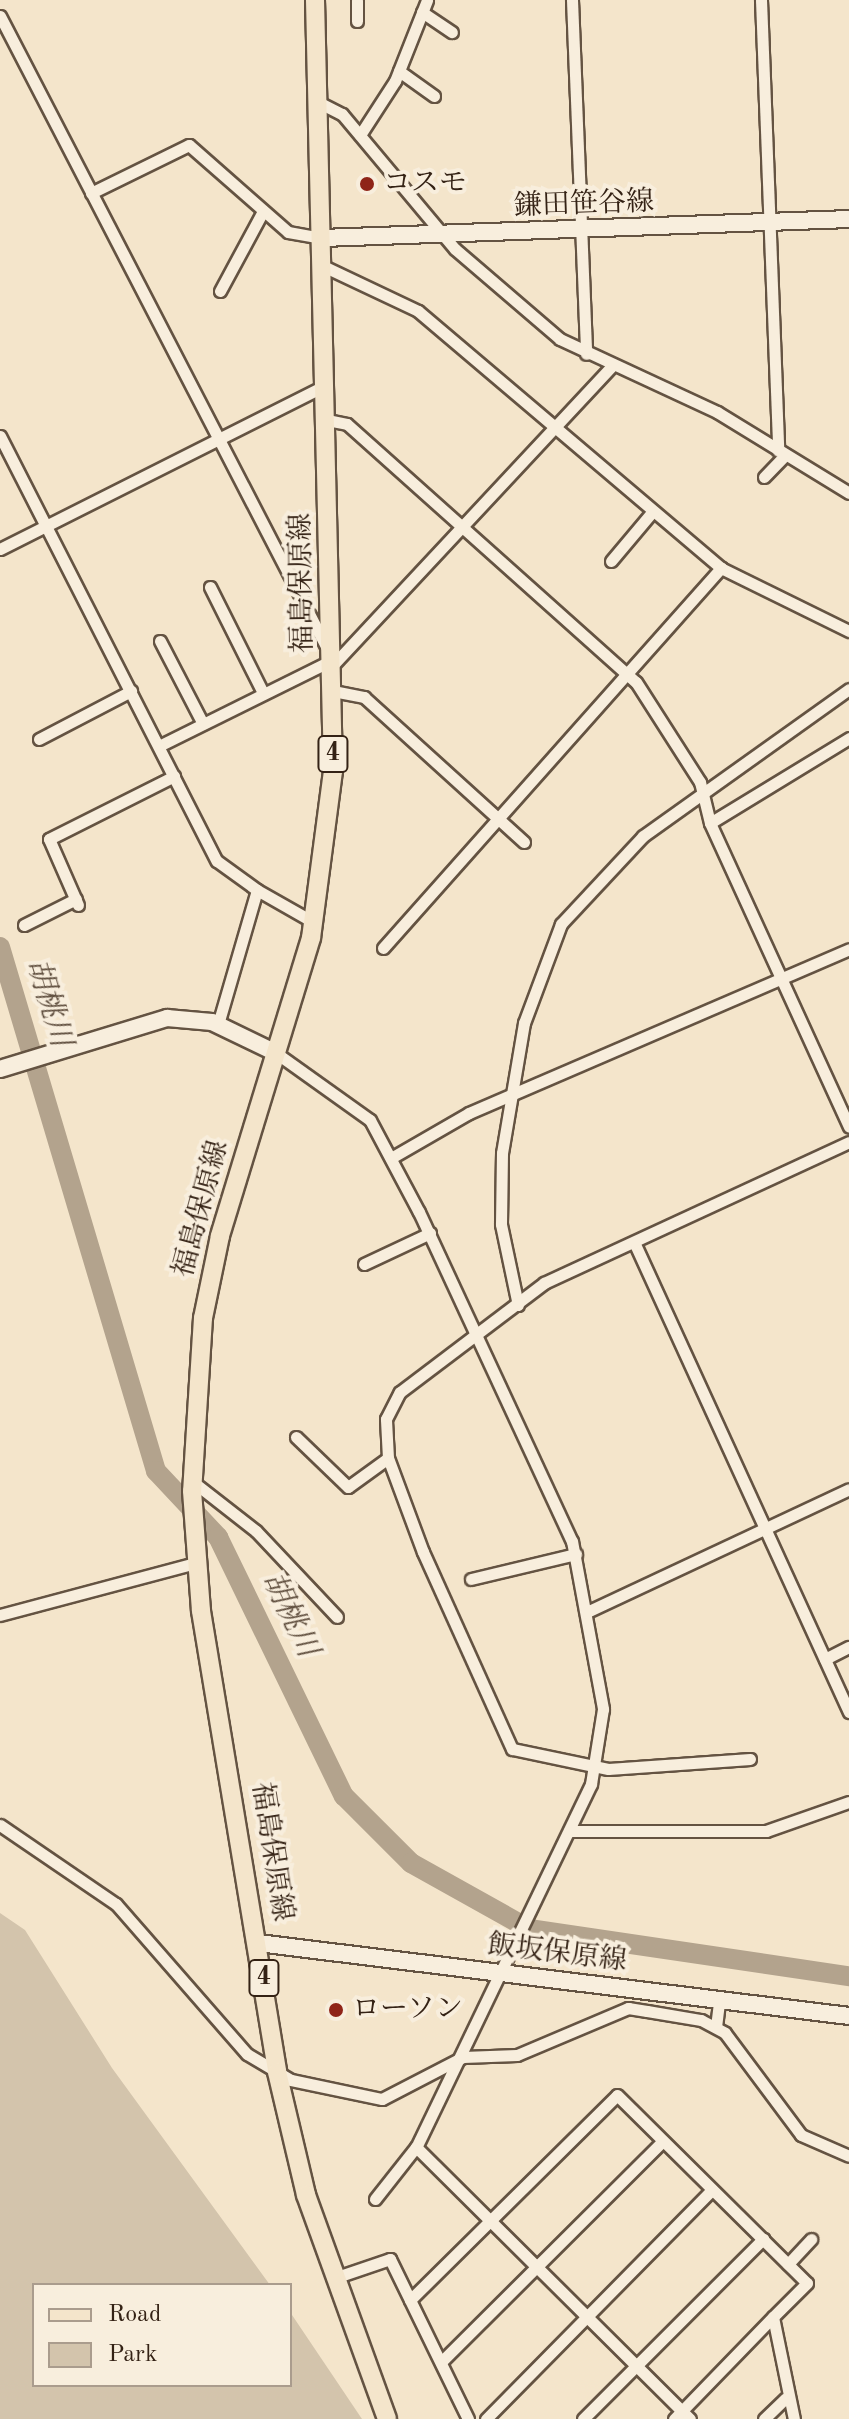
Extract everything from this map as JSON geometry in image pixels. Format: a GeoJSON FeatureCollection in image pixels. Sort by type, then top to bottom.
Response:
{"type":"FeatureCollection","features":[{"type":"Feature","properties":{"kind":"main road","name":"福島保原線"},"geometry":{"type":"LineString","coordinates":[[315,0],[333,771],[315,923],[203,1318],[192,1486],[193,1524],[195,1563],[277,2072],[306,2195],[387,2419]]}},
{"type":"Feature","properties":{"kind":"main road","name":"鎌田笹谷線"},"geometry":{"type":"LineString","coordinates":[[322,238],[849,219]]}},
{"type":"Feature","properties":{"kind":"main road"},"geometry":{"type":"LineString","coordinates":[[0,1069],[156,1019],[218,1024],[276,1053]]}},
{"type":"Feature","properties":{"kind":"main road","name":"飯坂保原線"},"geometry":{"type":"LineString","coordinates":[[258,1943],[849,2016]]}},
{"type":"Feature","properties":{"kind":"street"},"geometry":{"type":"LineString","coordinates":[[357,0],[357,21]]}},
{"type":"Feature","properties":{"kind":"street"},"geometry":{"type":"LineString","coordinates":[[360,135],[399,71],[427,0]]}},
{"type":"Feature","properties":{"kind":"street"},"geometry":{"type":"LineString","coordinates":[[572,0],[586,354]]}},
{"type":"Feature","properties":{"kind":"street"},"geometry":{"type":"LineString","coordinates":[[761,0],[781,453],[764,477]]}},
{"type":"Feature","properties":{"kind":"street"},"geometry":{"type":"LineString","coordinates":[[422,12],[452,32]]}},
{"type":"Feature","properties":{"kind":"street"},"geometry":{"type":"LineString","coordinates":[[0,16],[332,661]]}},
{"type":"Feature","properties":{"kind":"street"},"geometry":{"type":"LineString","coordinates":[[399,71],[434,96]]}},
{"type":"Feature","properties":{"kind":"street"},"geometry":{"type":"LineString","coordinates":[[318,102],[360,135],[444,236],[586,354],[706,407],[849,493]]}},
{"type":"Feature","properties":{"kind":"street"},"geometry":{"type":"LineString","coordinates":[[91,193],[189,145],[294,236],[322,238]]}},
{"type":"Feature","properties":{"kind":"street"},"geometry":{"type":"LineString","coordinates":[[220,291],[263,211]]}},
{"type":"Feature","properties":{"kind":"street"},"geometry":{"type":"LineString","coordinates":[[323,266],[418,311],[721,568],[849,631]]}},
{"type":"Feature","properties":{"kind":"street"},"geometry":{"type":"LineString","coordinates":[[159,746],[332,661],[465,530],[611,367]]}},
{"type":"Feature","properties":{"kind":"street"},"geometry":{"type":"LineString","coordinates":[[0,549],[326,384]]}},
{"type":"Feature","properties":{"kind":"street"},"geometry":{"type":"LineString","coordinates":[[327,420],[347,424],[627,673],[703,790],[710,823],[849,1127]]}},
{"type":"Feature","properties":{"kind":"street"},"geometry":{"type":"LineString","coordinates":[[0,436],[217,861],[257,890],[315,923]]}},
{"type":"Feature","properties":{"kind":"street"},"geometry":{"type":"LineString","coordinates":[[611,561],[653,511]]}},
{"type":"Feature","properties":{"kind":"street"},"geometry":{"type":"LineString","coordinates":[[383,948],[721,568]]}},
{"type":"Feature","properties":{"kind":"street"},"geometry":{"type":"LineString","coordinates":[[210,587],[263,693]]}},
{"type":"Feature","properties":{"kind":"street"},"geometry":{"type":"LineString","coordinates":[[160,641],[203,724]]}},
{"type":"Feature","properties":{"kind":"street"},"geometry":{"type":"LineString","coordinates":[[518,1305],[501,1224],[502,1153],[524,1023],[561,924],[643,836],[703,790],[849,689]]}},
{"type":"Feature","properties":{"kind":"street"},"geometry":{"type":"LineString","coordinates":[[39,739],[131,691]]}},
{"type":"Feature","properties":{"kind":"street"},"geometry":{"type":"LineString","coordinates":[[333,691],[364,697],[524,842]]}},
{"type":"Feature","properties":{"kind":"street"},"geometry":{"type":"LineString","coordinates":[[710,823],[849,738]]}},
{"type":"Feature","properties":{"kind":"street"},"geometry":{"type":"LineString","coordinates":[[24,925],[77,902],[49,839],[174,776]]}},
{"type":"Feature","properties":{"kind":"street"},"geometry":{"type":"LineString","coordinates":[[218,1024],[257,890]]}},
{"type":"Feature","properties":{"kind":"street"},"geometry":{"type":"LineString","coordinates":[[391,1158],[514,1093],[849,949]]}},
{"type":"Feature","properties":{"kind":"street"},"geometry":{"type":"LineString","coordinates":[[276,1053],[358,1108],[391,1158],[430,1233],[576,1554],[603,1709],[597,1768],[503,1973],[416,2147],[375,2199]]}},
{"type":"Feature","properties":{"kind":"street"},"geometry":{"type":"LineString","coordinates":[[750,1759],[597,1768],[507,1745],[388,1458],[386,1419],[393,1400],[475,1328],[518,1305],[561,1273],[849,1142]]}},
{"type":"Feature","properties":{"kind":"street"},"geometry":{"type":"LineString","coordinates":[[364,1264],[430,1233]]}},
{"type":"Feature","properties":{"kind":"street"},"geometry":{"type":"LineString","coordinates":[[634,1242],[849,1712]]}},
{"type":"Feature","properties":{"kind":"street"},"geometry":{"type":"LineString","coordinates":[[296,1437],[348,1487],[388,1458]]}},
{"type":"Feature","properties":{"kind":"street"},"geometry":{"type":"LineString","coordinates":[[192,1486],[256,1531],[337,1617]]}},
{"type":"Feature","properties":{"kind":"street"},"geometry":{"type":"LineString","coordinates":[[587,1612],[849,1489]]}},
{"type":"Feature","properties":{"kind":"street"},"geometry":{"type":"LineString","coordinates":[[471,1579],[576,1554]]}},
{"type":"Feature","properties":{"kind":"street"},"geometry":{"type":"LineString","coordinates":[[0,1615],[195,1563]]}},
{"type":"Feature","properties":{"kind":"street"},"geometry":{"type":"LineString","coordinates":[[825,1659],[849,1647]]}},
{"type":"Feature","properties":{"kind":"street"},"geometry":{"type":"LineString","coordinates":[[569,1831],[766,1831],[849,1802]]}},
{"type":"Feature","properties":{"kind":"street"},"geometry":{"type":"LineString","coordinates":[[0,1825],[125,1912],[180,1984],[255,2062],[277,2072],[343,2096],[382,2099],[463,2057],[517,2055],[628,2008],[716,2027],[745,2055],[801,2135],[849,2156]]}},
{"type":"Feature","properties":{"kind":"street"},"geometry":{"type":"LineString","coordinates":[[716,2027],[719,2001]]}},
{"type":"Feature","properties":{"kind":"street"},"geometry":{"type":"LineString","coordinates":[[410,2300],[489,2220],[609,2097],[617,2095],[807,2283],[682,2416],[635,2365],[538,2268],[489,2220],[416,2147]]}},
{"type":"Feature","properties":{"kind":"street"},"geometry":{"type":"LineString","coordinates":[[441,2362],[663,2141]]}},
{"type":"Feature","properties":{"kind":"street"},"geometry":{"type":"LineString","coordinates":[[486,2419],[712,2190]]}},
{"type":"Feature","properties":{"kind":"street"},"geometry":{"type":"LineString","coordinates":[[583,2419],[763,2239]]}},
{"type":"Feature","properties":{"kind":"street"},"geometry":{"type":"LineString","coordinates":[[788,2264],[811,2239]]}},
{"type":"Feature","properties":{"kind":"street"},"geometry":{"type":"LineString","coordinates":[[337,2277],[390,2259],[468,2419]]}},
{"type":"Feature","properties":{"kind":"street"},"geometry":{"type":"LineString","coordinates":[[773,2317],[786,2398],[794,2419]]}},
{"type":"Feature","properties":{"kind":"street"},"geometry":{"type":"LineString","coordinates":[[764,2419],[786,2398]]}},
{"type":"Feature","properties":{"kind":"green space"},"geometry":{"type":"Polygon","coordinates":[[[0,1913],[25,1930],[112,2068],[269,2283],[32,2283],[32,2387],[292,2387],[292,2315],[362,2419],[0,2419],[0,1913]]]}},
{"type":"Feature","properties":{"kind":"waterway","name":"胡桃川"},"geometry":{"type":"LineString","coordinates":[[0,947],[156,1471],[218,1537],[344,1796],[411,1863],[529,1929],[849,1976]]}},
{"type":"Feature","properties":{"kind":"place","name":"コスモ"},"geometry":{"type":"Point","coordinates":[367,184]}},
{"type":"Feature","properties":{"kind":"place","name":"ローソン"},"geometry":{"type":"Point","coordinates":[336,2010]}}]}
